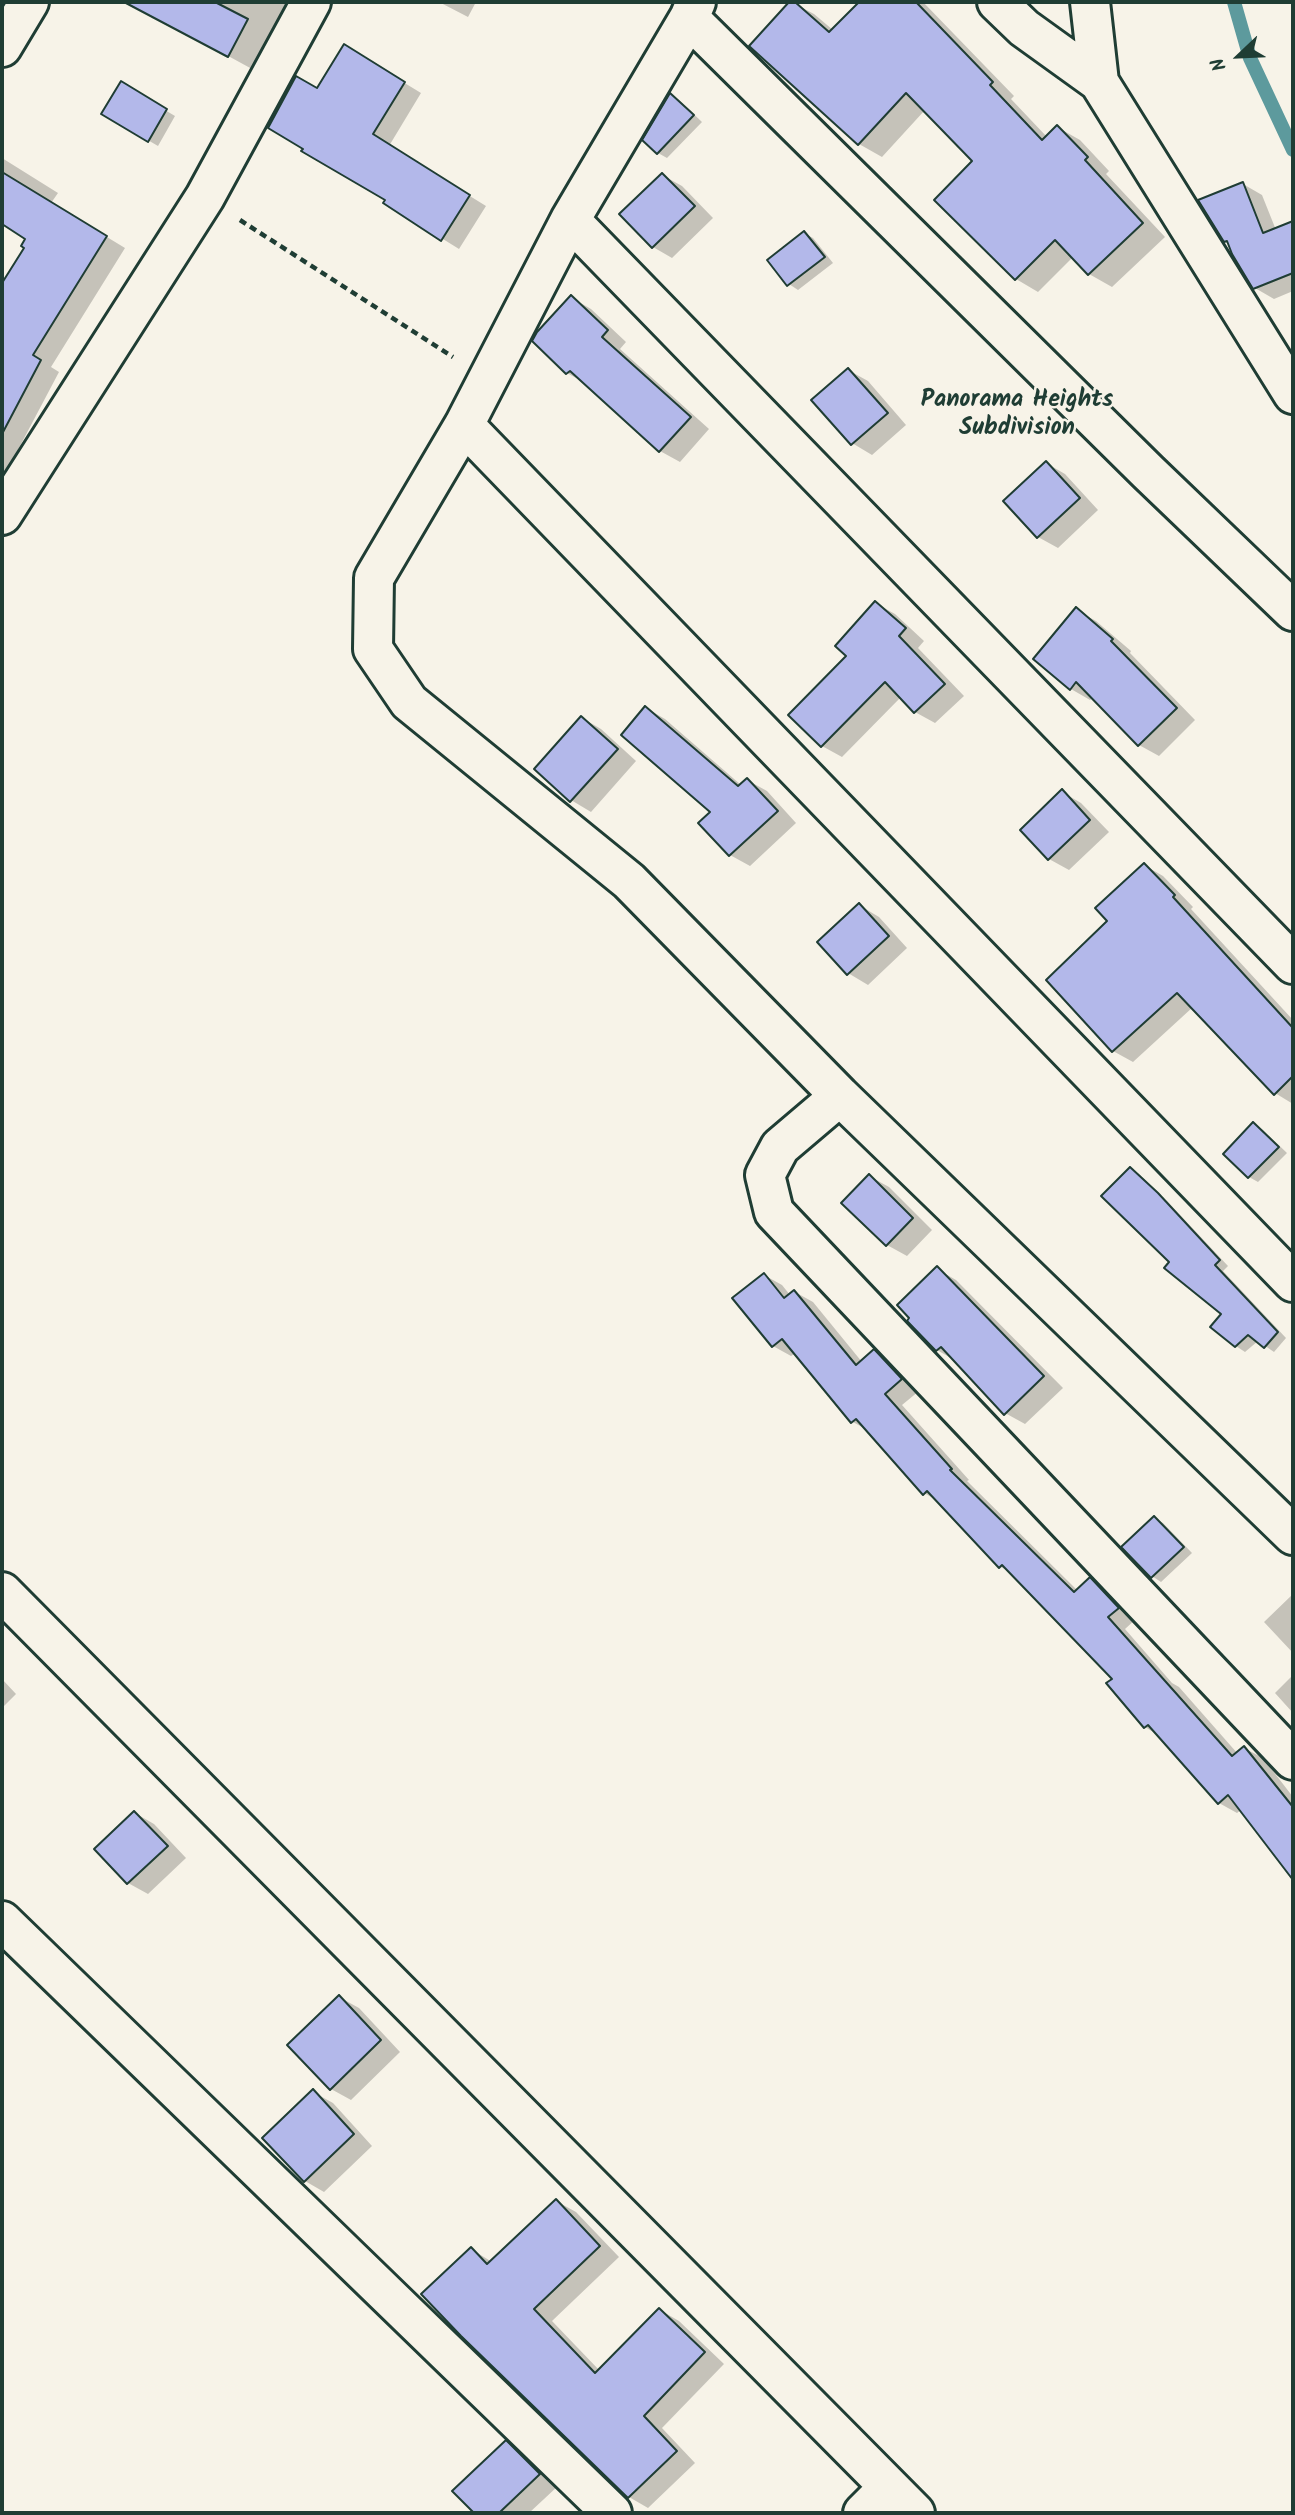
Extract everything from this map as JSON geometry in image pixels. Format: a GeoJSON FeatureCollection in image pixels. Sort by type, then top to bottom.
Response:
{"type":"FeatureCollection","features":[{"type":"Feature","properties":{"kind":"street"},"geometry":{"type":"LineString","coordinates":[[2,47],[29,2]]}},
{"type":"Feature","properties":{"kind":"street"},"geometry":{"type":"LineString","coordinates":[[2,515],[205,197],[311,2]]}},
{"type":"Feature","properties":{"kind":"street"},"geometry":{"type":"LineString","coordinates":[[997,2],[1024,28],[1099,82],[1293,394]]}},
{"type":"Feature","properties":{"kind":"street"},"geometry":{"type":"LineString","coordinates":[[1090,2],[1099,82]]}},
{"type":"Feature","properties":{"kind":"street"},"geometry":{"type":"LineString","coordinates":[[1293,611],[1148,472],[693,10],[570,220],[464,425],[374,578],[373,649],[409,702],[629,881],[840,1096],[1293,1535]]}},
{"type":"Feature","properties":{"kind":"street"},"geometry":{"type":"LineString","coordinates":[[570,220],[1293,964]]}},
{"type":"Feature","properties":{"kind":"street"},"geometry":{"type":"LineString","coordinates":[[464,425],[1293,1282]]}},
{"type":"Feature","properties":{"kind":"street"},"geometry":{"type":"LineString","coordinates":[[840,1096],[780,1147],[765,1175],[774,1212],[1293,1759]]}},
{"type":"Feature","properties":{"kind":"street"},"geometry":{"type":"LineString","coordinates":[[2,1592],[889,2505]]}},
{"type":"Feature","properties":{"kind":"street"},"geometry":{"type":"LineString","coordinates":[[2,1921],[612,2513]]}},
{"type":"Feature","properties":{"kind":"path"},"geometry":{"type":"LineString","coordinates":[[205,197],[486,379]]}},
{"type":"Feature","properties":{"kind":"building"},"geometry":{"type":"Polygon","coordinates":[[[124,2],[215,2],[248,19],[228,57],[124,2]]]}},
{"type":"Feature","properties":{"kind":"building"},"geometry":{"type":"Polygon","coordinates":[[[789,2],[795,2],[829,32],[859,2],[916,2],[993,82],[990,85],[1042,140],[1057,125],[1088,157],[1085,160],[1143,223],[1088,275],[1055,240],[1015,280],[934,200],[972,161],[906,93],[858,145],[749,46],[789,2]]]}},
{"type":"Feature","properties":{"kind":"building"},"geometry":{"type":"Polygon","coordinates":[[[344,44],[405,82],[373,134],[470,195],[441,241],[383,203],[385,200],[301,151],[303,149],[268,128],[296,76],[317,88],[344,44]]]}},
{"type":"Feature","properties":{"kind":"building"},"geometry":{"type":"Polygon","coordinates":[[[121,81],[167,109],[148,142],[101,114],[121,81]]]}},
{"type":"Feature","properties":{"kind":"building"},"geometry":{"type":"Polygon","coordinates":[[[670,93],[694,115],[657,154],[642,140],[670,93]]]}},
{"type":"Feature","properties":{"kind":"building"},"geometry":{"type":"Polygon","coordinates":[[[2,172],[107,236],[33,355],[41,360],[2,434],[2,283],[24,248],[21,246],[25,239],[2,224],[2,172]]]}},
{"type":"Feature","properties":{"kind":"building"},"geometry":{"type":"Polygon","coordinates":[[[662,173],[695,206],[652,248],[619,214],[662,173]]]}},
{"type":"Feature","properties":{"kind":"building"},"geometry":{"type":"Polygon","coordinates":[[[1243,182],[1263,233],[1293,221],[1293,273],[1253,289],[1227,241],[1224,242],[1198,200],[1243,182]]]}},
{"type":"Feature","properties":{"kind":"building"},"geometry":{"type":"Polygon","coordinates":[[[804,231],[825,257],[787,286],[767,260],[804,231]]]}},
{"type":"Feature","properties":{"kind":"building"},"geometry":{"type":"Polygon","coordinates":[[[571,295],[608,330],[602,337],[691,417],[659,452],[570,371],[566,374],[532,341],[571,295]]]}},
{"type":"Feature","properties":{"kind":"building"},"geometry":{"type":"Polygon","coordinates":[[[848,368],[888,413],[851,445],[811,400],[848,368]]]}},
{"type":"Feature","properties":{"kind":"building"},"geometry":{"type":"Polygon","coordinates":[[[1046,461],[1080,498],[1037,538],[1003,501],[1046,461]]]}},
{"type":"Feature","properties":{"kind":"building"},"geometry":{"type":"Polygon","coordinates":[[[875,601],[906,628],[899,636],[945,684],[914,713],[885,682],[821,747],[788,715],[846,656],[835,646],[875,601]]]}},
{"type":"Feature","properties":{"kind":"building"},"geometry":{"type":"Polygon","coordinates":[[[1076,607],[1113,639],[1111,641],[1177,708],[1138,746],[1076,682],[1070,690],[1033,659],[1076,607]]]}},
{"type":"Feature","properties":{"kind":"building"},"geometry":{"type":"Polygon","coordinates":[[[645,706],[738,786],[747,778],[778,811],[729,856],[698,823],[710,812],[621,735],[645,706]]]}},
{"type":"Feature","properties":{"kind":"building"},"geometry":{"type":"Polygon","coordinates":[[[581,716],[618,749],[570,802],[534,769],[581,716]]]}},
{"type":"Feature","properties":{"kind":"building"},"geometry":{"type":"Polygon","coordinates":[[[1062,789],[1090,820],[1048,860],[1020,830],[1062,789]]]}},
{"type":"Feature","properties":{"kind":"building"},"geometry":{"type":"Polygon","coordinates":[[[1144,863],[1293,1028],[1293,1076],[1274,1095],[1177,993],[1112,1052],[1046,980],[1107,921],[1095,908],[1144,863]]]}},
{"type":"Feature","properties":{"kind":"building"},"geometry":{"type":"Polygon","coordinates":[[[859,903],[889,936],[847,975],[817,942],[859,903]]]}},
{"type":"Feature","properties":{"kind":"building"},"geometry":{"type":"Polygon","coordinates":[[[1253,1122],[1279,1147],[1248,1178],[1223,1154],[1253,1122]]]}},
{"type":"Feature","properties":{"kind":"building"},"geometry":{"type":"Polygon","coordinates":[[[1130,1167],[1220,1260],[1215,1265],[1278,1332],[1264,1348],[1248,1335],[1235,1347],[1210,1327],[1221,1314],[1164,1268],[1169,1262],[1101,1196],[1130,1167]]]}},
{"type":"Feature","properties":{"kind":"building"},"geometry":{"type":"Polygon","coordinates":[[[869,1174],[913,1218],[886,1246],[841,1203],[869,1174]]]}},
{"type":"Feature","properties":{"kind":"building"},"geometry":{"type":"Polygon","coordinates":[[[937,1266],[1044,1376],[1004,1415],[941,1347],[936,1351],[907,1321],[909,1318],[897,1305],[937,1266]]]}},
{"type":"Feature","properties":{"kind":"building"},"geometry":{"type":"Polygon","coordinates":[[[764,1273],[784,1298],[794,1290],[856,1365],[874,1349],[902,1379],[885,1394],[952,1469],[950,1470],[1074,1592],[1090,1577],[1119,1608],[1108,1617],[1232,1756],[1244,1746],[1293,1807],[1293,1880],[1228,1795],[1218,1804],[1148,1725],[1144,1728],[1106,1683],[1112,1679],[1002,1565],[999,1568],[927,1491],[923,1495],[856,1419],[851,1423],[782,1339],[772,1347],[732,1298],[764,1273]]]}},
{"type":"Feature","properties":{"kind":"building"},"geometry":{"type":"Polygon","coordinates":[[[1154,1516],[1184,1547],[1151,1578],[1121,1547],[1154,1516]]]}},
{"type":"Feature","properties":{"kind":"building"},"geometry":{"type":"Polygon","coordinates":[[[134,1811],[168,1846],[127,1884],[94,1849],[134,1811]]]}},
{"type":"Feature","properties":{"kind":"building"},"geometry":{"type":"Polygon","coordinates":[[[339,1995],[381,2040],[330,2090],[287,2045],[339,1995]]]}},
{"type":"Feature","properties":{"kind":"building"},"geometry":{"type":"Polygon","coordinates":[[[313,2089],[354,2134],[304,2182],[262,2138],[313,2089]]]}},
{"type":"Feature","properties":{"kind":"building"},"geometry":{"type":"Polygon","coordinates":[[[556,2199],[600,2246],[534,2309],[595,2373],[659,2308],[705,2352],[644,2416],[677,2451],[628,2498],[421,2294],[471,2247],[487,2264],[556,2199]]]}},
{"type":"Feature","properties":{"kind":"building"},"geometry":{"type":"Polygon","coordinates":[[[506,2440],[540,2474],[499,2513],[474,2513],[452,2491],[506,2440]]]}},
{"type":"Feature","properties":{"kind":"waterway"},"geometry":{"type":"LineString","coordinates":[[1234,2],[1250,58],[1293,150]]}},
{"type":"Feature","properties":{"kind":"district","name":"Panorama Heights Subdivision"},"geometry":{"type":"Point","coordinates":[1017,416]}}]}
